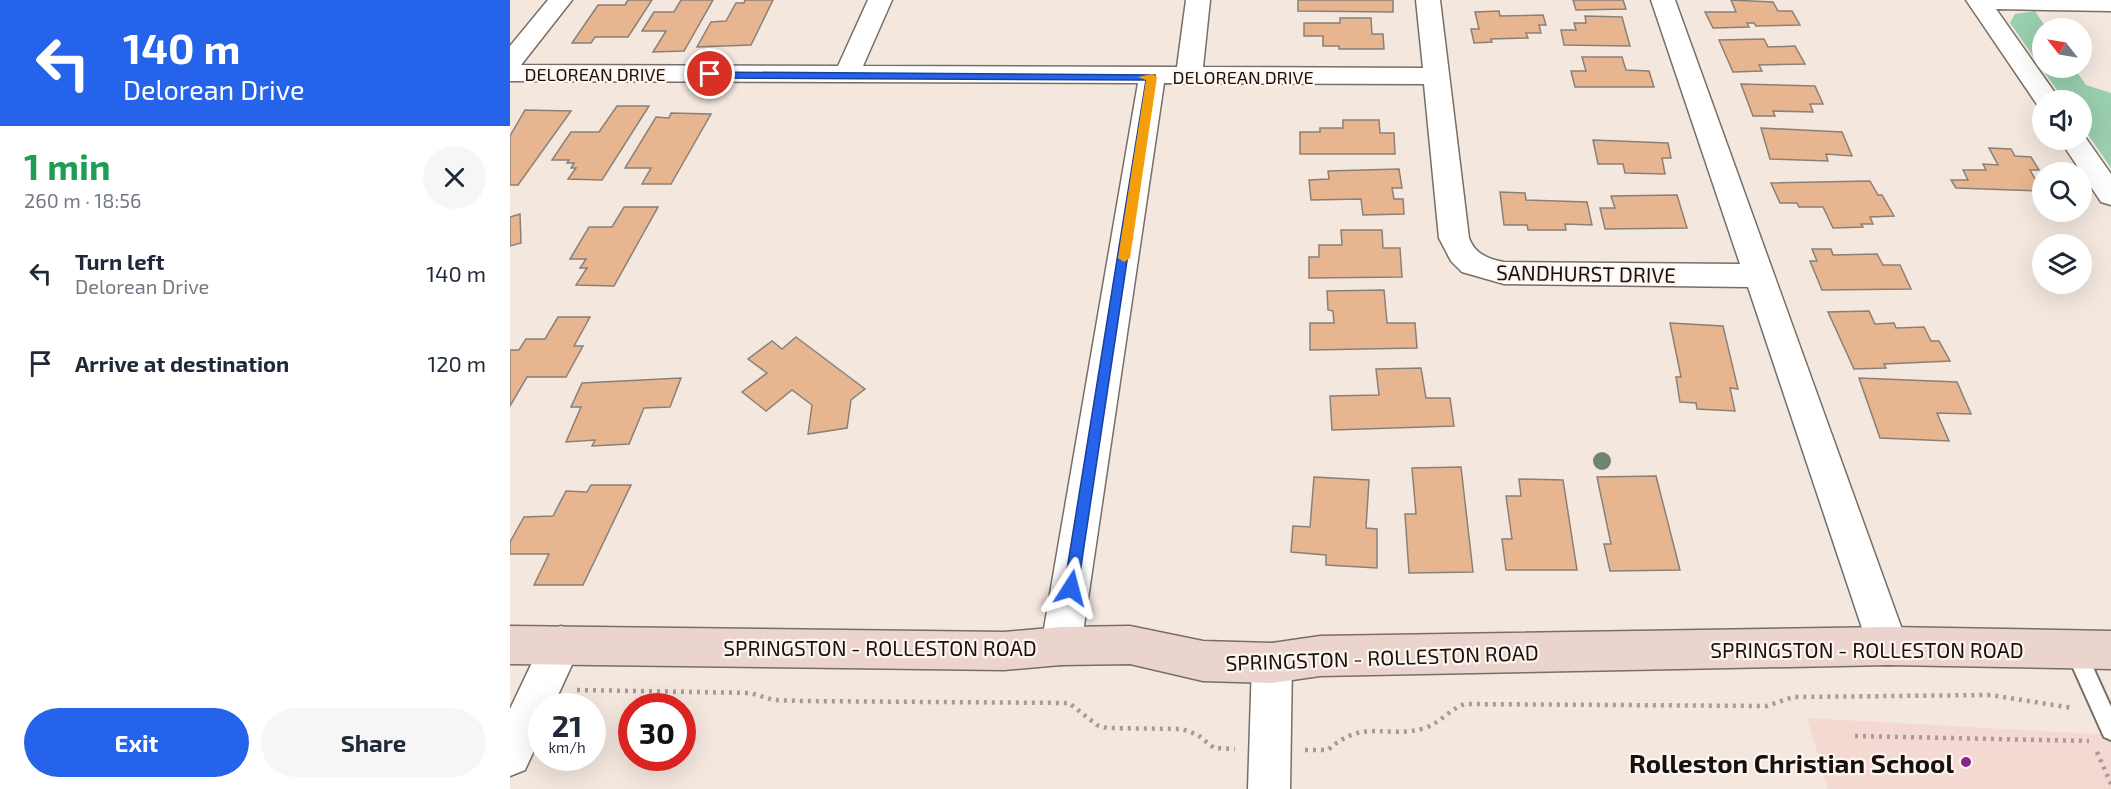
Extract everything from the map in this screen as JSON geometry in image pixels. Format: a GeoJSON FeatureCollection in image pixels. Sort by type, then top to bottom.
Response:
{"type":"FeatureCollection","features":[{"type":"Feature","properties":{"kind":"main road","name":"SPRINGSTON - ROLLESTON ROAD"},"geometry":{"type":"LineString","coordinates":[[510,645],[1004,651],[1061,646],[1130,645],[1203,661],[1272,663],[1320,656],[1888,646],[2093,650]]}},
{"type":"Feature","properties":{"kind":"street"},"geometry":{"type":"LineString","coordinates":[[510,62],[560,0]]}},
{"type":"Feature","properties":{"kind":"street"},"geometry":{"type":"LineString","coordinates":[[846,75],[880,0]]}},
{"type":"Feature","properties":{"kind":"street"},"geometry":{"type":"LineString","coordinates":[[1189,76],[1198,0]]}},
{"type":"Feature","properties":{"kind":"street","name":"SANDHURST DRIVE"},"geometry":{"type":"LineString","coordinates":[[1428,0],[1454,238],[1458,251],[1468,262],[1483,270],[1504,273],[1757,276]]}},
{"type":"Feature","properties":{"kind":"street"},"geometry":{"type":"LineString","coordinates":[[1663,0],[1757,276],[1888,646]]}},
{"type":"Feature","properties":{"kind":"street"},"geometry":{"type":"LineString","coordinates":[[1979,1],[2111,4]]}},
{"type":"Feature","properties":{"kind":"street"},"geometry":{"type":"LineString","coordinates":[[1979,1],[2039,90]]}},
{"type":"Feature","properties":{"kind":"street","name":"DELOREAN DRIVE"},"geometry":{"type":"LineString","coordinates":[[510,73],[1152,77],[1435,76]]}},
{"type":"Feature","properties":{"kind":"street"},"geometry":{"type":"LineString","coordinates":[[1061,646],[1152,77]]}},
{"type":"Feature","properties":{"kind":"street"},"geometry":{"type":"LineString","coordinates":[[2080,150],[2111,195]]}},
{"type":"Feature","properties":{"kind":"street"},"geometry":{"type":"LineString","coordinates":[[510,755],[561,645]]}},
{"type":"Feature","properties":{"kind":"street"},"geometry":{"type":"LineString","coordinates":[[1269,789],[1272,663]]}},
{"type":"Feature","properties":{"kind":"lane"},"geometry":{"type":"LineString","coordinates":[[2093,650],[2111,730]]}},
{"type":"Feature","properties":{"kind":"path"},"geometry":{"type":"LineString","coordinates":[[1855,736],[2092,741]]}},
{"type":"Feature","properties":{"kind":"shaded area","name":"Rolleston Christian School"},"geometry":{"type":"Polygon","coordinates":[[[1807,718],[2111,735],[2111,789],[1828,789],[1807,718]]]}},
{"type":"Feature","properties":{"kind":"green space"},"geometry":{"type":"Polygon","coordinates":[[[2035,11],[2040,18],[2032,18],[2032,54],[2010,23],[2015,14],[2035,11]]]}},
{"type":"Feature","properties":{"kind":"green space"},"geometry":{"type":"Polygon","coordinates":[[[2049,78],[2081,78],[2086,85],[2111,93],[2111,168],[2092,140],[2092,90],[2057,90],[2049,78]]]}},
{"type":"Feature","properties":{"kind":"building"},"geometry":{"type":"Polygon","coordinates":[[[628,0],[652,0],[628,37],[595,37],[591,43],[572,43],[598,5],[625,5],[628,0]]]}},
{"type":"Feature","properties":{"kind":"building"},"geometry":{"type":"Polygon","coordinates":[[[681,0],[713,0],[684,51],[653,52],[666,31],[642,31],[654,12],[674,12],[681,0]]]}},
{"type":"Feature","properties":{"kind":"building"},"geometry":{"type":"Polygon","coordinates":[[[745,0],[773,0],[751,45],[697,47],[711,22],[726,21],[736,3],[744,3],[745,0]]]}},
{"type":"Feature","properties":{"kind":"building"},"geometry":{"type":"Polygon","coordinates":[[[1298,0],[1393,0],[1393,12],[1298,11],[1298,0]]]}},
{"type":"Feature","properties":{"kind":"building"},"geometry":{"type":"Polygon","coordinates":[[[1573,0],[1623,0],[1626,9],[1576,10],[1573,0]]]}},
{"type":"Feature","properties":{"kind":"building"},"geometry":{"type":"Polygon","coordinates":[[[1731,0],[1773,2],[1778,11],[1792,11],[1800,25],[1756,26],[1754,23],[1747,23],[1749,27],[1713,28],[1705,12],[1736,12],[1731,0]]]}},
{"type":"Feature","properties":{"kind":"building"},"geometry":{"type":"Polygon","coordinates":[[[1499,11],[1500,16],[1543,15],[1546,25],[1539,25],[1541,33],[1526,33],[1528,38],[1491,39],[1492,42],[1474,43],[1471,29],[1479,29],[1475,12],[1499,11]]]}},
{"type":"Feature","properties":{"kind":"building"},"geometry":{"type":"Polygon","coordinates":[[[1585,16],[1622,17],[1630,46],[1564,45],[1561,30],[1576,30],[1574,23],[1586,23],[1585,16]]]}},
{"type":"Feature","properties":{"kind":"building"},"geometry":{"type":"Polygon","coordinates":[[[1340,18],[1371,18],[1372,34],[1383,34],[1384,49],[1339,49],[1339,46],[1323,46],[1323,36],[1304,36],[1304,23],[1340,23],[1340,18]]]}},
{"type":"Feature","properties":{"kind":"building"},"geometry":{"type":"Polygon","coordinates":[[[1764,39],[1768,47],[1795,46],[1805,64],[1759,65],[1762,71],[1733,72],[1719,40],[1764,39]]]}},
{"type":"Feature","properties":{"kind":"building"},"geometry":{"type":"Polygon","coordinates":[[[1582,57],[1622,57],[1626,70],[1649,71],[1654,87],[1575,87],[1571,71],[1586,71],[1582,57]]]}},
{"type":"Feature","properties":{"kind":"building"},"geometry":{"type":"Polygon","coordinates":[[[1741,84],[1815,86],[1823,104],[1810,104],[1813,112],[1773,111],[1775,116],[1753,116],[1741,84]]]}},
{"type":"Feature","properties":{"kind":"building"},"geometry":{"type":"Polygon","coordinates":[[[617,106],[649,106],[602,180],[568,179],[576,168],[571,168],[574,163],[567,163],[569,160],[552,160],[571,132],[599,132],[617,106]]]}},
{"type":"Feature","properties":{"kind":"building"},"geometry":{"type":"Polygon","coordinates":[[[525,110],[571,111],[518,185],[510,185],[510,136],[525,110]]]}},
{"type":"Feature","properties":{"kind":"building"},"geometry":{"type":"Polygon","coordinates":[[[671,113],[711,114],[671,184],[642,184],[651,168],[625,168],[656,117],[669,118],[671,113]]]}},
{"type":"Feature","properties":{"kind":"building"},"geometry":{"type":"Polygon","coordinates":[[[1343,120],[1379,120],[1380,133],[1394,133],[1395,154],[1300,154],[1300,132],[1320,132],[1320,128],[1343,128],[1343,120]]]}},
{"type":"Feature","properties":{"kind":"building"},"geometry":{"type":"Polygon","coordinates":[[[1761,128],[1842,132],[1852,156],[1826,154],[1828,161],[1770,159],[1761,128]]]}},
{"type":"Feature","properties":{"kind":"building"},"geometry":{"type":"Polygon","coordinates":[[[1593,140],[1668,143],[1671,158],[1662,158],[1665,174],[1625,173],[1623,164],[1598,164],[1593,140]]]}},
{"type":"Feature","properties":{"kind":"building"},"geometry":{"type":"Polygon","coordinates":[[[1989,148],[2011,149],[2015,156],[2031,157],[2034,162],[2032,162],[2032,170],[2030,170],[2032,191],[1956,188],[1951,180],[1968,180],[1963,170],[1986,170],[1983,164],[1998,165],[1989,148]]]}},
{"type":"Feature","properties":{"kind":"building"},"geometry":{"type":"Polygon","coordinates":[[[1399,169],[1402,188],[1392,188],[1394,199],[1403,199],[1404,214],[1363,215],[1361,199],[1311,200],[1309,180],[1329,179],[1328,171],[1399,169]]]}},
{"type":"Feature","properties":{"kind":"building"},"geometry":{"type":"Polygon","coordinates":[[[1870,181],[1878,195],[1882,195],[1894,216],[1870,217],[1873,224],[1861,224],[1863,227],[1833,228],[1823,207],[1799,207],[1797,203],[1780,203],[1771,183],[1870,181]]]}},
{"type":"Feature","properties":{"kind":"building"},"geometry":{"type":"Polygon","coordinates":[[[1500,192],[1525,193],[1526,200],[1587,202],[1592,225],[1565,224],[1566,230],[1528,230],[1527,225],[1504,225],[1500,192]]]}},
{"type":"Feature","properties":{"kind":"building"},"geometry":{"type":"Polygon","coordinates":[[[1677,195],[1687,228],[1605,229],[1600,208],[1615,208],[1611,196],[1677,195]]]}},
{"type":"Feature","properties":{"kind":"building"},"geometry":{"type":"Polygon","coordinates":[[[624,207],[658,207],[614,286],[576,285],[587,268],[580,268],[586,259],[570,259],[589,227],[612,227],[624,207]]]}},
{"type":"Feature","properties":{"kind":"building"},"geometry":{"type":"Polygon","coordinates":[[[520,214],[521,243],[510,246],[510,217],[520,214]]]}},
{"type":"Feature","properties":{"kind":"building"},"geometry":{"type":"Polygon","coordinates":[[[1341,230],[1382,230],[1383,248],[1400,248],[1402,277],[1309,278],[1309,257],[1319,257],[1319,245],[1342,245],[1341,230]]]}},
{"type":"Feature","properties":{"kind":"building"},"geometry":{"type":"Polygon","coordinates":[[[1812,249],[1831,249],[1833,255],[1877,254],[1883,265],[1900,265],[1911,289],[1822,290],[1810,261],[1817,261],[1812,249]]]}},
{"type":"Feature","properties":{"kind":"building"},"geometry":{"type":"Polygon","coordinates":[[[1384,290],[1387,323],[1415,323],[1417,348],[1310,350],[1310,323],[1334,323],[1333,311],[1328,310],[1327,291],[1384,290]]]}},
{"type":"Feature","properties":{"kind":"building"},"geometry":{"type":"Polygon","coordinates":[[[1869,311],[1875,324],[1894,323],[1896,328],[1924,327],[1931,341],[1939,341],[1950,361],[1884,364],[1886,368],[1854,369],[1828,312],[1869,311]]]}},
{"type":"Feature","properties":{"kind":"building"},"geometry":{"type":"Polygon","coordinates":[[[558,317],[590,317],[574,346],[583,346],[566,377],[527,377],[510,406],[510,350],[519,350],[526,339],[545,339],[558,317]]]}},
{"type":"Feature","properties":{"kind":"building"},"geometry":{"type":"Polygon","coordinates":[[[1670,323],[1723,326],[1738,389],[1730,388],[1735,411],[1697,409],[1696,403],[1680,402],[1676,377],[1681,377],[1670,323]]]}},
{"type":"Feature","properties":{"kind":"building"},"geometry":{"type":"Polygon","coordinates":[[[796,337],[865,389],[851,400],[847,428],[808,434],[812,405],[792,390],[766,411],[742,392],[767,373],[748,359],[772,341],[782,349],[796,337]]]}},
{"type":"Feature","properties":{"kind":"building"},"geometry":{"type":"Polygon","coordinates":[[[1421,368],[1426,398],[1450,398],[1454,426],[1332,430],[1330,396],[1379,395],[1376,369],[1421,368]]]}},
{"type":"Feature","properties":{"kind":"building"},"geometry":{"type":"Polygon","coordinates":[[[681,378],[670,407],[644,408],[629,444],[592,446],[595,440],[566,442],[581,407],[571,407],[582,383],[681,378]]]}},
{"type":"Feature","properties":{"kind":"building"},"geometry":{"type":"Polygon","coordinates":[[[1859,378],[1957,382],[1971,414],[1937,413],[1949,441],[1880,438],[1859,378]]]}},
{"type":"Feature","properties":{"kind":"building"},"geometry":{"type":"Polygon","coordinates":[[[1461,467],[1473,572],[1409,573],[1405,514],[1416,514],[1412,468],[1461,467]]]}},
{"type":"Feature","properties":{"kind":"building"},"geometry":{"type":"Polygon","coordinates":[[[1656,476],[1680,570],[1610,571],[1604,544],[1611,544],[1597,477],[1656,476]]]}},
{"type":"Feature","properties":{"kind":"building"},"geometry":{"type":"Polygon","coordinates":[[[1314,477],[1369,480],[1366,528],[1377,529],[1377,568],[1326,565],[1326,555],[1291,552],[1293,526],[1310,527],[1314,477]]]}},
{"type":"Feature","properties":{"kind":"building"},"geometry":{"type":"Polygon","coordinates":[[[1519,479],[1563,480],[1577,570],[1506,570],[1502,539],[1512,539],[1506,496],[1521,496],[1519,479]]]}},
{"type":"Feature","properties":{"kind":"building"},"geometry":{"type":"Polygon","coordinates":[[[591,485],[631,485],[583,585],[534,585],[549,554],[510,554],[510,542],[524,517],[553,516],[566,491],[587,492],[591,485]]]}},
{"type":"Feature","properties":{"kind":"slow traffic"},"geometry":{"type":"LineString","coordinates":[[1124,258],[1152,77],[1143,77]]}},
{"type":"Feature","properties":{"kind":"place","name":"Rolleston Christian School"},"geometry":{"type":"Point","coordinates":[1966,762]}},
{"type":"Feature","properties":{"kind":"route"},"geometry":{"type":"LineString","coordinates":[[710,74],[1152,77],[1071,588]]}}]}
